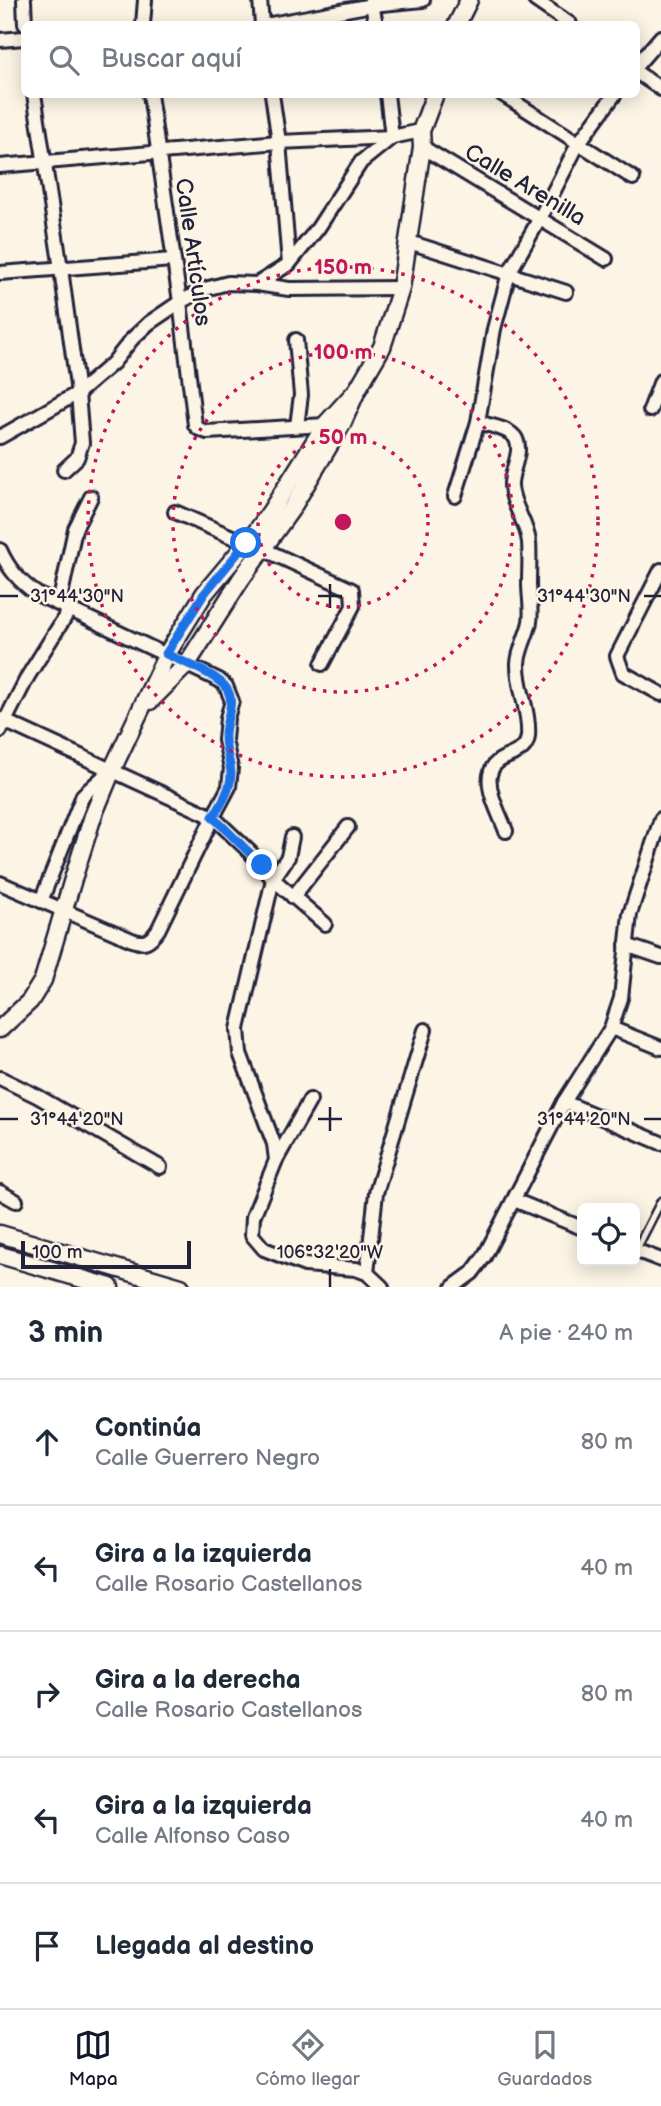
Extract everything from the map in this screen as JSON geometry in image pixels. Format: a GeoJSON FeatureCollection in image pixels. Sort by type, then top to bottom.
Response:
{"type":"FeatureCollection","features":[{"type":"Feature","properties":{"kind":"street"},"geometry":{"type":"LineString","coordinates":[[24,0],[24,21]]}},
{"type":"Feature","properties":{"kind":"street"},"geometry":{"type":"LineString","coordinates":[[143,21],[145,0]]}},
{"type":"Feature","properties":{"kind":"street"},"geometry":{"type":"LineString","coordinates":[[260,0],[262,21]]}},
{"type":"Feature","properties":{"kind":"street"},"geometry":{"type":"LineString","coordinates":[[285,21],[373,2],[423,0]]}},
{"type":"Feature","properties":{"kind":"street"},"geometry":{"type":"LineString","coordinates":[[458,21],[469,0]]}},
{"type":"Feature","properties":{"kind":"street"},"geometry":{"type":"LineString","coordinates":[[535,0],[566,21]]}},
{"type":"Feature","properties":{"kind":"street"},"geometry":{"type":"LineString","coordinates":[[373,2],[376,21]]}},
{"type":"Feature","properties":{"kind":"street"},"geometry":{"type":"LineString","coordinates":[[640,61],[661,37]]}},
{"type":"Feature","properties":{"kind":"street"},"geometry":{"type":"LineString","coordinates":[[0,40],[21,38]]}},
{"type":"Feature","properties":{"kind":"street"},"geometry":{"type":"LineString","coordinates":[[640,75],[661,89]]}},
{"type":"Feature","properties":{"kind":"street"},"geometry":{"type":"LineString","coordinates":[[35,98],[61,269],[82,443],[77,458],[64,470]]}},
{"type":"Feature","properties":{"kind":"street","name":"Calle Artículos"},"geometry":{"type":"LineString","coordinates":[[150,98],[195,425],[207,432],[297,426]]}},
{"type":"Feature","properties":{"kind":"street"},"geometry":{"type":"LineString","coordinates":[[273,98],[289,264]]}},
{"type":"Feature","properties":{"kind":"street"},"geometry":{"type":"LineString","coordinates":[[387,98],[392,137]]}},
{"type":"Feature","properties":{"kind":"street"},"geometry":{"type":"LineString","coordinates":[[141,710],[187,664],[317,468],[382,346],[401,288],[421,139],[434,98]]}},
{"type":"Feature","properties":{"kind":"street"},"geometry":{"type":"LineString","coordinates":[[508,98],[634,178]]}},
{"type":"Feature","properties":{"kind":"street"},"geometry":{"type":"LineString","coordinates":[[455,496],[478,422],[494,329],[509,273],[578,144],[612,98]]}},
{"type":"Feature","properties":{"kind":"street"},"geometry":{"type":"LineString","coordinates":[[0,166],[279,142],[392,137],[421,139]]}},
{"type":"Feature","properties":{"kind":"street"},"geometry":{"type":"LineString","coordinates":[[257,284],[289,264],[318,228],[361,162],[392,137]]}},
{"type":"Feature","properties":{"kind":"street","name":"Calle Arenilla"},"geometry":{"type":"LineString","coordinates":[[421,139],[606,259]]}},
{"type":"Feature","properties":{"kind":"street"},"geometry":{"type":"LineString","coordinates":[[409,242],[566,292]]}},
{"type":"Feature","properties":{"kind":"street"},"geometry":{"type":"LineString","coordinates":[[0,273],[173,260]]}},
{"type":"Feature","properties":{"kind":"street"},"geometry":{"type":"LineString","coordinates":[[0,437],[78,393],[113,363],[149,323],[205,289],[228,283],[289,289],[401,288]]}},
{"type":"Feature","properties":{"kind":"street"},"geometry":{"type":"LineString","coordinates":[[296,340],[301,395],[297,426],[325,425]]}},
{"type":"Feature","properties":{"kind":"street"},"geometry":{"type":"LineString","coordinates":[[650,410],[661,380]]}},
{"type":"Feature","properties":{"kind":"street"},"geometry":{"type":"LineString","coordinates":[[0,1029],[30,1001],[43,980],[93,816],[166,654],[204,594],[271,512],[325,425],[358,390]]}},
{"type":"Feature","properties":{"kind":"street"},"geometry":{"type":"LineString","coordinates":[[478,422],[512,433],[518,442],[511,486],[528,537],[530,621],[518,660],[518,678],[523,690],[528,737],[525,747],[519,753],[506,756],[495,764],[490,774],[491,787],[506,831]]}},
{"type":"Feature","properties":{"kind":"street"},"geometry":{"type":"LineString","coordinates":[[91,497],[75,528],[65,606],[1,724],[112,769],[213,817],[250,852],[273,879],[325,924]]}},
{"type":"Feature","properties":{"kind":"street"},"geometry":{"type":"LineString","coordinates":[[174,512],[246,543]]}},
{"type":"Feature","properties":{"kind":"street"},"geometry":{"type":"LineString","coordinates":[[263,549],[352,590],[354,607],[322,664]]}},
{"type":"Feature","properties":{"kind":"street"},"geometry":{"type":"LineString","coordinates":[[0,550],[21,583],[37,594],[219,680],[226,687],[232,701],[225,740],[231,779],[222,803],[159,930],[149,942],[132,940],[0,883]]}},
{"type":"Feature","properties":{"kind":"street"},"geometry":{"type":"LineString","coordinates":[[661,570],[617,656],[622,673],[661,694]]}},
{"type":"Feature","properties":{"kind":"street"},"geometry":{"type":"LineString","coordinates":[[41,901],[83,795],[112,769]]}},
{"type":"Feature","properties":{"kind":"street"},"geometry":{"type":"LineString","coordinates":[[453,1287],[472,1273],[484,1257],[565,1102],[611,1028],[621,998],[630,914],[661,821]]}},
{"type":"Feature","properties":{"kind":"street"},"geometry":{"type":"LineString","coordinates":[[293,897],[348,827]]}},
{"type":"Feature","properties":{"kind":"street"},"geometry":{"type":"LineString","coordinates":[[276,1160],[274,1144],[240,1053],[238,1029],[273,879],[288,857],[292,837]]}},
{"type":"Feature","properties":{"kind":"street"},"geometry":{"type":"LineString","coordinates":[[626,945],[661,957]]}},
{"type":"Feature","properties":{"kind":"street"},"geometry":{"type":"LineString","coordinates":[[611,1028],[661,1048]]}},
{"type":"Feature","properties":{"kind":"street"},"geometry":{"type":"LineString","coordinates":[[367,1273],[376,1193],[425,1030]]}},
{"type":"Feature","properties":{"kind":"street"},"geometry":{"type":"LineString","coordinates":[[0,1078],[37,1096],[160,1167]]}},
{"type":"Feature","properties":{"kind":"street"},"geometry":{"type":"LineString","coordinates":[[310,1100],[276,1160],[253,1217],[252,1235],[264,1249],[305,1265],[345,1268],[367,1273],[382,1287]]}},
{"type":"Feature","properties":{"kind":"street"},"geometry":{"type":"LineString","coordinates":[[565,1102],[660,1143]]}},
{"type":"Feature","properties":{"kind":"street"},"geometry":{"type":"LineString","coordinates":[[0,1192],[16,1200]]}},
{"type":"Feature","properties":{"kind":"street"},"geometry":{"type":"LineString","coordinates":[[514,1200],[577,1226]]}},
{"type":"Feature","properties":{"kind":"street"},"geometry":{"type":"LineString","coordinates":[[0,1234],[181,1287]]}},
{"type":"Feature","properties":{"kind":"street"},"geometry":{"type":"LineString","coordinates":[[640,1252],[661,1261]]}},
{"type":"Feature","properties":{"kind":"street"},"geometry":{"type":"LineString","coordinates":[[0,1255],[110,1287]]}},
{"type":"Feature","properties":{"kind":"lane"},"geometry":{"type":"LineString","coordinates":[[640,1240],[661,1200]]}},
{"type":"Feature","properties":{"kind":"route"},"geometry":{"type":"LineString","coordinates":[[246,543],[204,594],[166,654],[219,680],[230,694],[232,701],[225,740],[231,779],[222,803],[213,817],[262,865]]}}]}
